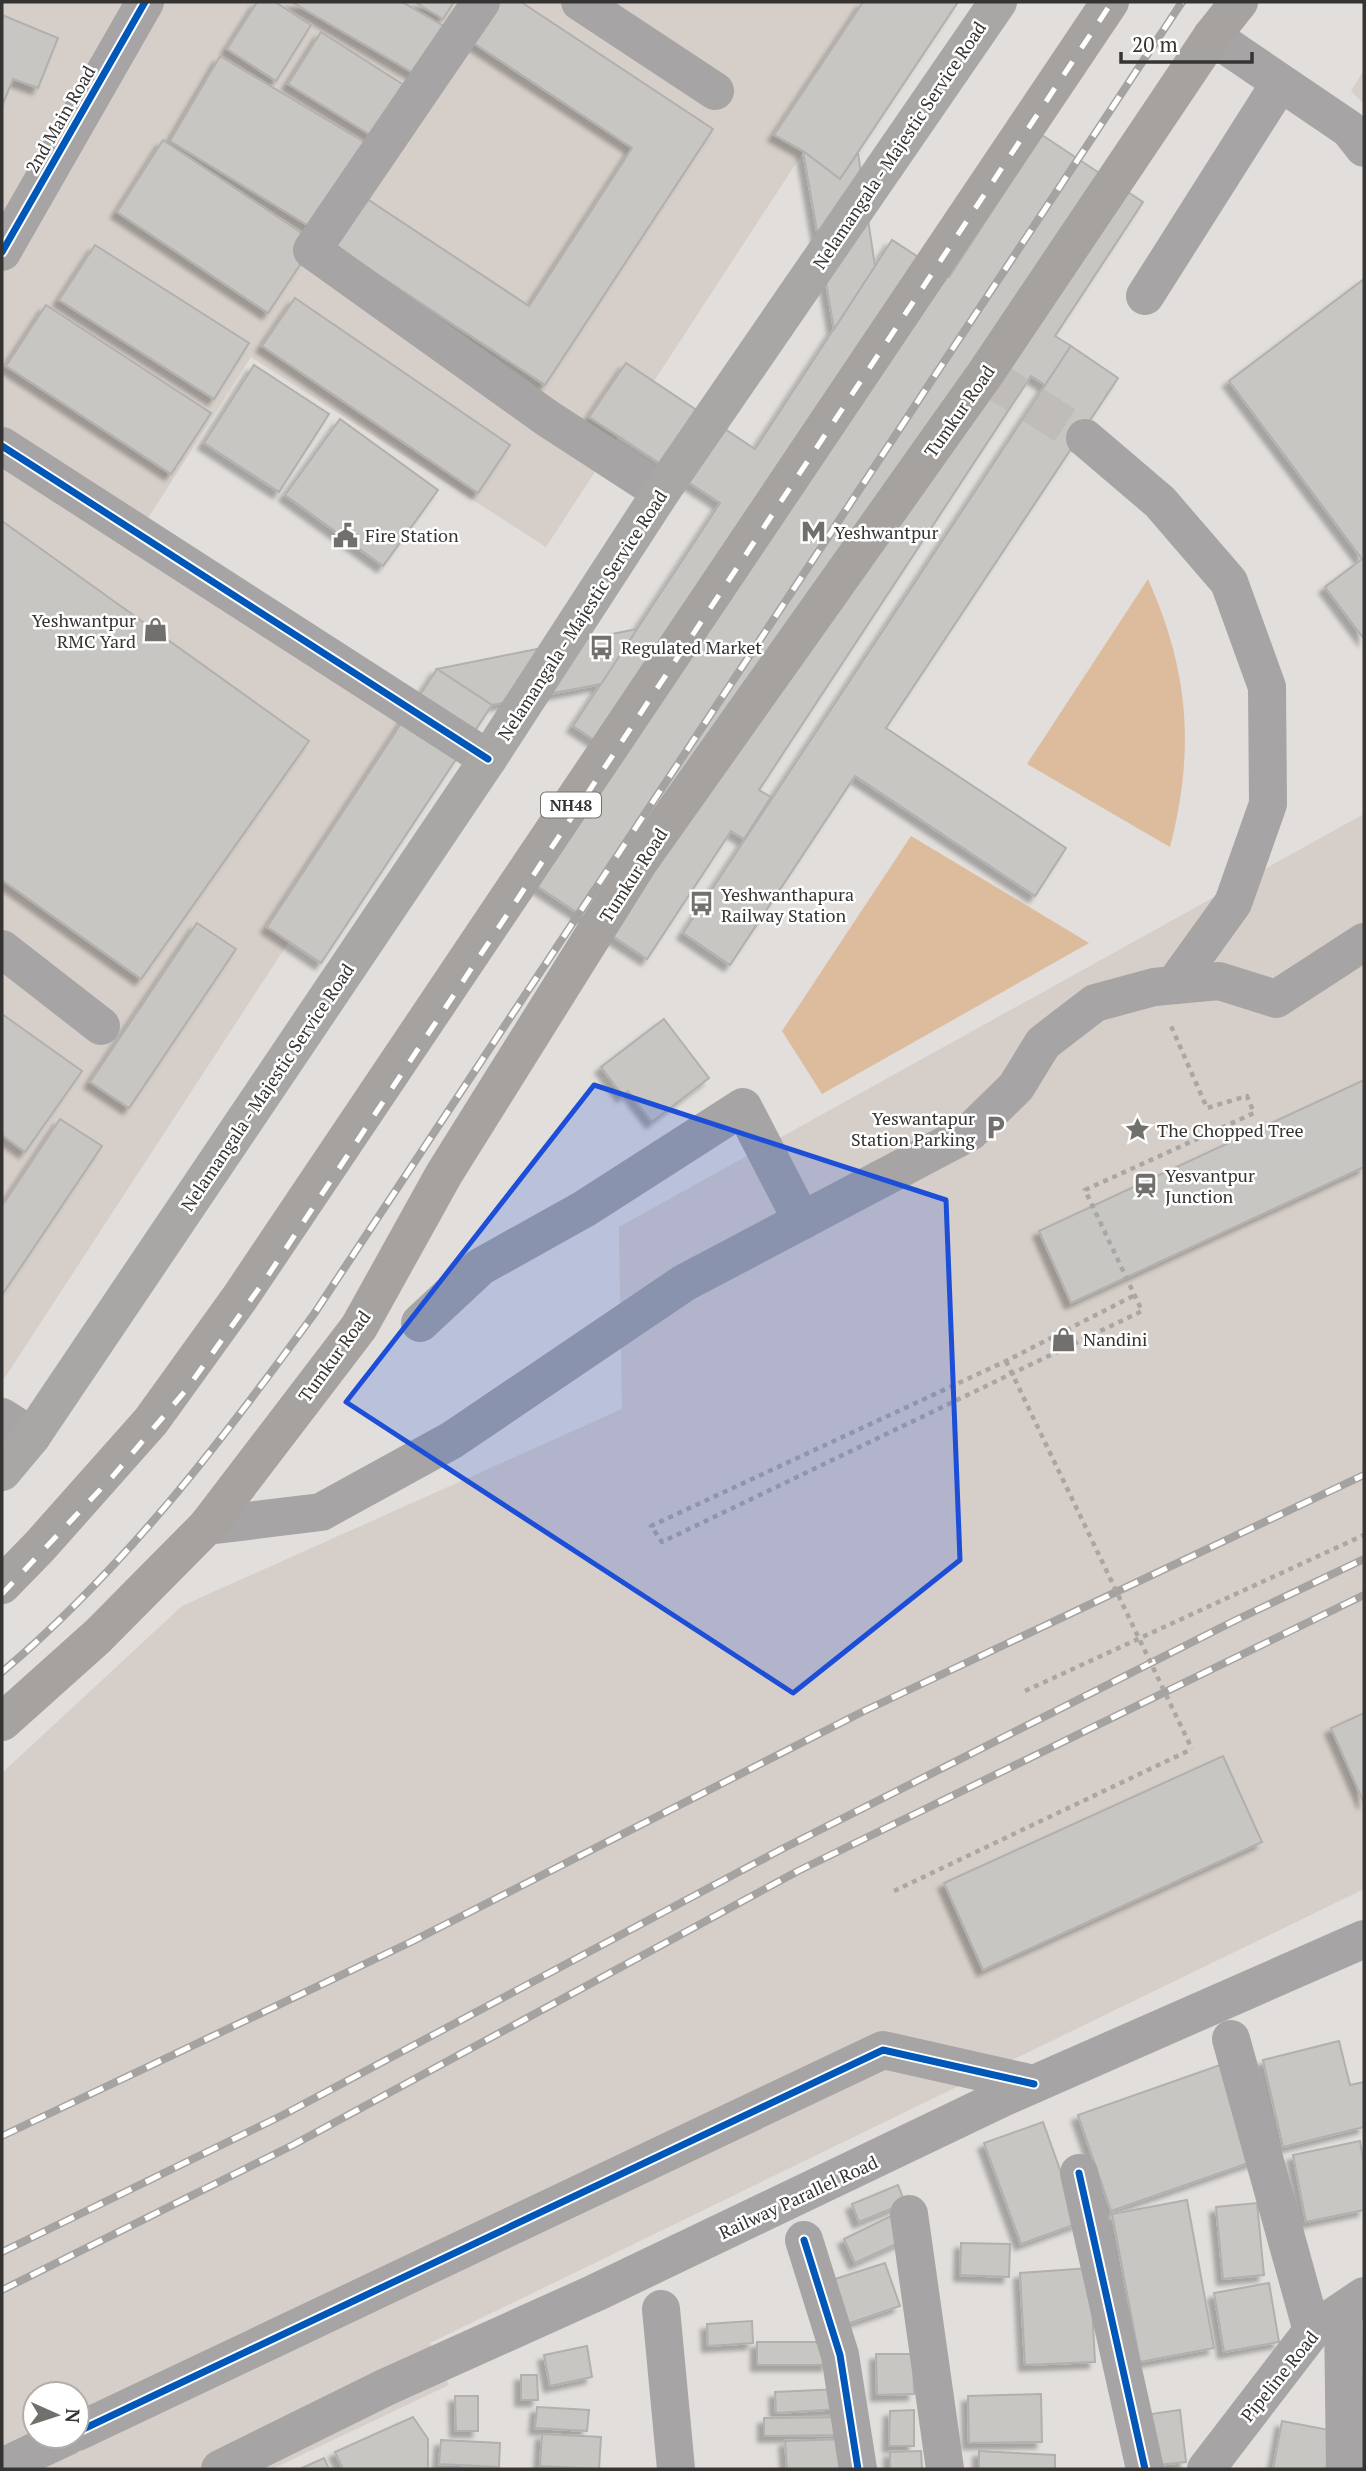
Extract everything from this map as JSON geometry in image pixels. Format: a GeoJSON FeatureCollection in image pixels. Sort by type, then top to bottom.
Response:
{"type":"FeatureCollection","features":[{"type":"Feature","properties":{"kind":"highway","name":"NH48"},"geometry":{"type":"LineString","coordinates":[[2,1585],[151,1421],[241,1296],[1110,2]]}},
{"type":"Feature","properties":{"kind":"highway","name":"Tumkur Road"},"geometry":{"type":"LineString","coordinates":[[2,1722],[98,1636],[207,1526],[359,1327],[444,1174],[639,862],[985,374],[1212,36],[1238,2]]}},
{"type":"Feature","properties":{"kind":"main road","name":"Nelamangala - Majestic Service Road"},"geometry":{"type":"LineString","coordinates":[[2,1472],[17,1426],[488,759],[662,492],[998,2]]}},
{"type":"Feature","properties":{"kind":"street","name":"2nd Main Road"},"geometry":{"type":"LineString","coordinates":[[2,252],[145,2]]}},
{"type":"Feature","properties":{"kind":"street"},"geometry":{"type":"LineString","coordinates":[[481,2],[312,250],[547,418],[662,492]]}},
{"type":"Feature","properties":{"kind":"street"},"geometry":{"type":"LineString","coordinates":[[580,2],[715,91]]}},
{"type":"Feature","properties":{"kind":"street"},"geometry":{"type":"LineString","coordinates":[[1212,36],[1349,129],[1364,148]]}},
{"type":"Feature","properties":{"kind":"street"},"geometry":{"type":"LineString","coordinates":[[1145,296],[1280,83]]}},
{"type":"Feature","properties":{"kind":"street"},"geometry":{"type":"LineString","coordinates":[[1085,439],[1160,502],[1229,582],[1266,687],[1268,804],[1233,903],[1164,986]]}},
{"type":"Feature","properties":{"kind":"street"},"geometry":{"type":"LineString","coordinates":[[2,446],[488,759]]}},
{"type":"Feature","properties":{"kind":"street"},"geometry":{"type":"LineString","coordinates":[[207,1526],[321,1512],[452,1440],[684,1283],[970,1132],[1016,1087],[1043,1043],[1095,1003],[1164,986],[1219,981],[1276,999],[1364,942]]}},
{"type":"Feature","properties":{"kind":"street"},"geometry":{"type":"LineString","coordinates":[[2,949],[101,1026]]}},
{"type":"Feature","properties":{"kind":"street"},"geometry":{"type":"LineString","coordinates":[[420,1323],[480,1267],[584,1209],[743,1107],[802,1221]]}},
{"type":"Feature","properties":{"kind":"street","name":"Railway Parallel Road"},"geometry":{"type":"LineString","coordinates":[[220,2469],[386,2387],[595,2293],[1000,2099],[1364,1939]]}},
{"type":"Feature","properties":{"kind":"street"},"geometry":{"type":"LineString","coordinates":[[1231,2039],[1340,2313],[1354,2403],[1345,2469]]}},
{"type":"Feature","properties":{"kind":"street"},"geometry":{"type":"LineString","coordinates":[[91,2425],[883,2050],[1034,2084]]}},
{"type":"Feature","properties":{"kind":"street"},"geometry":{"type":"LineString","coordinates":[[1079,2174],[1144,2469]]}},
{"type":"Feature","properties":{"kind":"street"},"geometry":{"type":"LineString","coordinates":[[909,2214],[945,2469]]}},
{"type":"Feature","properties":{"kind":"street"},"geometry":{"type":"LineString","coordinates":[[804,2240],[840,2356],[858,2469]]}},
{"type":"Feature","properties":{"kind":"street"},"geometry":{"type":"LineString","coordinates":[[661,2309],[676,2469]]}},
{"type":"Feature","properties":{"kind":"street","name":"Pipeline Road"},"geometry":{"type":"LineString","coordinates":[[1206,2469],[1340,2313]]}},
{"type":"Feature","properties":{"kind":"street"},"geometry":{"type":"LineString","coordinates":[[2,2468],[39,2450]]}},
{"type":"Feature","properties":{"kind":"path"},"geometry":{"type":"LineString","coordinates":[[1133,1296],[1006,1361],[652,1526],[662,1542],[1142,1311],[1085,1190],[1254,1113],[1247,1096],[1207,1108],[1164,986]]}},
{"type":"Feature","properties":{"kind":"path"},"geometry":{"type":"LineString","coordinates":[[894,1891],[1192,1749],[1006,1361]]}},
{"type":"Feature","properties":{"kind":"path"},"geometry":{"type":"LineString","coordinates":[[1025,1691],[1364,1535]]}},
{"type":"Feature","properties":{"kind":"highlighted area"},"geometry":{"type":"Polygon","coordinates":[[[594,1085],[946,1200],[960,1560],[793,1693],[346,1402],[594,1085]]]}},
{"type":"Feature","properties":{"kind":"shaded area","name":"Yeshwantpur RMC Yard"},"geometry":{"type":"Polygon","coordinates":[[[2,2],[901,2],[546,547],[251,357],[145,523],[438,713],[2,1382],[2,2]]]}},
{"type":"Feature","properties":{"kind":"shaded area"},"geometry":{"type":"Polygon","coordinates":[[[1364,70],[1364,104],[1351,91],[1364,70]]]}},
{"type":"Feature","properties":{"kind":"shaded area"},"geometry":{"type":"Polygon","coordinates":[[[1148,579],[1172,646],[1184,711],[1183,777],[1170,847],[1027,764],[1148,579]]]}},
{"type":"Feature","properties":{"kind":"shaded area"},"geometry":{"type":"Polygon","coordinates":[[[1364,814],[1364,1889],[430,2343],[449,2385],[272,2469],[2,2469],[2,1773],[182,1606],[622,1409],[619,1227],[1364,814]]]}},
{"type":"Feature","properties":{"kind":"shaded area"},"geometry":{"type":"Polygon","coordinates":[[[911,836],[1089,943],[822,1094],[782,1031],[911,836]]]}},
{"type":"Feature","properties":{"kind":"building"},"geometry":{"type":"Polygon","coordinates":[[[257,2],[275,2],[311,25],[276,81],[227,49],[257,2]]]}},
{"type":"Feature","properties":{"kind":"building"},"geometry":{"type":"Polygon","coordinates":[[[292,2],[402,2],[454,32],[425,80],[292,2]]]}},
{"type":"Feature","properties":{"kind":"building"},"geometry":{"type":"Polygon","coordinates":[[[415,2],[454,2],[443,19],[415,2]]]}},
{"type":"Feature","properties":{"kind":"building"},"geometry":{"type":"Polygon","coordinates":[[[494,2],[521,2],[713,129],[545,385],[333,245],[364,197],[529,306],[632,148],[469,40],[494,2]]]}},
{"type":"Feature","properties":{"kind":"building"},"geometry":{"type":"Polygon","coordinates":[[[863,2],[958,2],[840,179],[803,151],[774,135],[863,2]]]}},
{"type":"Feature","properties":{"kind":"building"},"geometry":{"type":"Polygon","coordinates":[[[2,15],[58,38],[38,88],[13,79],[2,106],[2,15]]]}},
{"type":"Feature","properties":{"kind":"building"},"geometry":{"type":"Polygon","coordinates":[[[321,32],[410,89],[377,139],[288,84],[321,32]]]}},
{"type":"Feature","properties":{"kind":"building"},"geometry":{"type":"Polygon","coordinates":[[[220,56],[376,149],[317,231],[170,141],[220,56]]]}},
{"type":"Feature","properties":{"kind":"building"},"geometry":{"type":"Polygon","coordinates":[[[1042,135],[1143,202],[1055,336],[1071,346],[1045,385],[1031,376],[759,790],[771,797],[744,839],[731,831],[647,959],[528,880],[612,752],[573,726],[720,503],[589,417],[626,363],[755,449],[892,240],[949,277],[1042,135]]]}},
{"type":"Feature","properties":{"kind":"building"},"geometry":{"type":"Polygon","coordinates":[[[163,140],[315,242],[268,313],[117,212],[163,140]]]}},
{"type":"Feature","properties":{"kind":"building"},"geometry":{"type":"Polygon","coordinates":[[[803,151],[840,179],[858,153],[875,266],[834,329],[803,151]]]}},
{"type":"Feature","properties":{"kind":"building"},"geometry":{"type":"Polygon","coordinates":[[[95,245],[249,343],[214,399],[59,300],[95,245]]]}},
{"type":"Feature","properties":{"kind":"building"},"geometry":{"type":"Polygon","coordinates":[[[1364,279],[1364,639],[1325,587],[1362,559],[1229,381],[1364,279]]]}},
{"type":"Feature","properties":{"kind":"building"},"geometry":{"type":"Polygon","coordinates":[[[295,298],[510,445],[478,493],[262,346],[295,298]]]}},
{"type":"Feature","properties":{"kind":"building"},"geometry":{"type":"Polygon","coordinates":[[[46,305],[211,413],[171,474],[6,366],[46,305]]]}},
{"type":"Feature","properties":{"kind":"building"},"geometry":{"type":"Polygon","coordinates":[[[1071,346],[1118,378],[886,728],[1066,848],[1035,896],[855,776],[730,965],[683,933],[1071,346]]]}},
{"type":"Feature","properties":{"kind":"building"},"geometry":{"type":"Polygon","coordinates":[[[254,365],[329,414],[279,492],[204,443],[254,365]]]}},
{"type":"Feature","properties":{"kind":"building"},"geometry":{"type":"Polygon","coordinates":[[[340,419],[438,490],[383,566],[285,495],[340,419]]]}},
{"type":"Feature","properties":{"kind":"building"},"geometry":{"type":"Polygon","coordinates":[[[2,521],[309,741],[141,979],[2,880],[2,521]]]}},
{"type":"Feature","properties":{"kind":"building"},"geometry":{"type":"Polygon","coordinates":[[[637,629],[601,684],[492,705],[437,669],[637,629]]]}},
{"type":"Feature","properties":{"kind":"building"},"geometry":{"type":"Polygon","coordinates":[[[437,669],[492,705],[321,963],[267,927],[437,669]]]}},
{"type":"Feature","properties":{"kind":"building"},"geometry":{"type":"Polygon","coordinates":[[[197,923],[236,949],[129,1108],[90,1082],[197,923]]]}},
{"type":"Feature","properties":{"kind":"building"},"geometry":{"type":"Polygon","coordinates":[[[2,1014],[82,1071],[25,1152],[2,1135],[2,1014]]]}},
{"type":"Feature","properties":{"kind":"building"},"geometry":{"type":"Polygon","coordinates":[[[664,1019],[709,1078],[652,1122],[628,1091],[623,1096],[601,1067],[664,1019]]]}},
{"type":"Feature","properties":{"kind":"building"},"geometry":{"type":"Polygon","coordinates":[[[1364,1080],[1364,1167],[1071,1303],[1039,1231],[1364,1080]]]}},
{"type":"Feature","properties":{"kind":"building"},"geometry":{"type":"Polygon","coordinates":[[[60,1119],[102,1146],[2,1295],[2,1206],[60,1119]]]}},
{"type":"Feature","properties":{"kind":"building"},"geometry":{"type":"Polygon","coordinates":[[[1364,1713],[1364,1803],[1331,1728],[1364,1713]]]}},
{"type":"Feature","properties":{"kind":"building"},"geometry":{"type":"Polygon","coordinates":[[[1223,1756],[1262,1842],[983,1970],[944,1883],[1223,1756]]]}},
{"type":"Feature","properties":{"kind":"building"},"geometry":{"type":"Polygon","coordinates":[[[1339,2041],[1350,2085],[1364,2082],[1364,2127],[1283,2147],[1263,2060],[1339,2041]]]}},
{"type":"Feature","properties":{"kind":"building"},"geometry":{"type":"Polygon","coordinates":[[[1223,2064],[1257,2160],[1111,2211],[1078,2115],[1223,2064]]]}},
{"type":"Feature","properties":{"kind":"building"},"geometry":{"type":"Polygon","coordinates":[[[1043,2122],[1079,2223],[1021,2244],[984,2143],[1043,2122]]]}},
{"type":"Feature","properties":{"kind":"building"},"geometry":{"type":"Polygon","coordinates":[[[1360,2141],[1364,2165],[1364,2210],[1306,2222],[1293,2155],[1360,2141]]]}},
{"type":"Feature","properties":{"kind":"building"},"geometry":{"type":"Polygon","coordinates":[[[898,2185],[905,2203],[859,2222],[852,2204],[898,2185]]]}},
{"type":"Feature","properties":{"kind":"building"},"geometry":{"type":"Polygon","coordinates":[[[1187,2200],[1214,2348],[1140,2362],[1112,2214],[1187,2200]]]}},
{"type":"Feature","properties":{"kind":"building"},"geometry":{"type":"Polygon","coordinates":[[[1257,2203],[1264,2275],[1223,2279],[1216,2207],[1257,2203]]]}},
{"type":"Feature","properties":{"kind":"building"},"geometry":{"type":"Polygon","coordinates":[[[897,2213],[909,2238],[855,2263],[844,2239],[897,2213]]]}},
{"type":"Feature","properties":{"kind":"building"},"geometry":{"type":"Polygon","coordinates":[[[961,2243],[1010,2244],[1009,2277],[960,2275],[961,2243]]]}},
{"type":"Feature","properties":{"kind":"building"},"geometry":{"type":"Polygon","coordinates":[[[885,2263],[900,2306],[847,2324],[832,2280],[885,2263]]]}},
{"type":"Feature","properties":{"kind":"building"},"geometry":{"type":"Polygon","coordinates":[[[1090,2268],[1095,2362],[1025,2365],[1020,2273],[1090,2268]]]}},
{"type":"Feature","properties":{"kind":"building"},"geometry":{"type":"Polygon","coordinates":[[[1269,2283],[1279,2342],[1224,2352],[1214,2293],[1269,2283]]]}},
{"type":"Feature","properties":{"kind":"building"},"geometry":{"type":"Polygon","coordinates":[[[752,2321],[753,2343],[708,2346],[707,2324],[752,2321]]]}},
{"type":"Feature","properties":{"kind":"building"},"geometry":{"type":"Polygon","coordinates":[[[757,2342],[829,2342],[828,2365],[757,2365],[757,2342]]]}},
{"type":"Feature","properties":{"kind":"building"},"geometry":{"type":"Polygon","coordinates":[[[587,2346],[592,2377],[550,2386],[544,2355],[587,2346]]]}},
{"type":"Feature","properties":{"kind":"building"},"geometry":{"type":"Polygon","coordinates":[[[876,2354],[913,2354],[914,2394],[877,2395],[876,2354]]]}},
{"type":"Feature","properties":{"kind":"building"},"geometry":{"type":"Polygon","coordinates":[[[521,2375],[537,2375],[538,2400],[521,2400],[521,2375]]]}},
{"type":"Feature","properties":{"kind":"building"},"geometry":{"type":"Polygon","coordinates":[[[840,2389],[841,2409],[776,2413],[775,2392],[840,2389]]]}},
{"type":"Feature","properties":{"kind":"building"},"geometry":{"type":"Polygon","coordinates":[[[1041,2394],[1042,2442],[969,2443],[968,2396],[1041,2394]]]}},
{"type":"Feature","properties":{"kind":"building"},"geometry":{"type":"Polygon","coordinates":[[[455,2396],[478,2396],[478,2431],[456,2431],[455,2396]]]}},
{"type":"Feature","properties":{"kind":"building"},"geometry":{"type":"Polygon","coordinates":[[[537,2407],[589,2410],[587,2431],[535,2428],[537,2407]]]}},
{"type":"Feature","properties":{"kind":"building"},"geometry":{"type":"Polygon","coordinates":[[[914,2410],[914,2446],[889,2446],[890,2411],[914,2410]]]}},
{"type":"Feature","properties":{"kind":"building"},"geometry":{"type":"Polygon","coordinates":[[[1180,2410],[1186,2462],[1157,2465],[1151,2414],[1180,2410]]]}},
{"type":"Feature","properties":{"kind":"building"},"geometry":{"type":"Polygon","coordinates":[[[413,2417],[428,2439],[428,2469],[343,2469],[335,2452],[413,2417]]]}},
{"type":"Feature","properties":{"kind":"building"},"geometry":{"type":"Polygon","coordinates":[[[846,2417],[846,2435],[764,2436],[764,2418],[846,2417]]]}},
{"type":"Feature","properties":{"kind":"building"},"geometry":{"type":"Polygon","coordinates":[[[1282,2421],[1334,2431],[1326,2469],[1273,2469],[1282,2421]]]}},
{"type":"Feature","properties":{"kind":"building"},"geometry":{"type":"Polygon","coordinates":[[[542,2434],[601,2437],[599,2469],[540,2466],[542,2434]]]}},
{"type":"Feature","properties":{"kind":"building"},"geometry":{"type":"Polygon","coordinates":[[[847,2439],[848,2469],[787,2469],[785,2441],[847,2439]]]}},
{"type":"Feature","properties":{"kind":"building"},"geometry":{"type":"Polygon","coordinates":[[[441,2440],[500,2443],[499,2467],[439,2464],[441,2440]]]}},
{"type":"Feature","properties":{"kind":"building"},"geometry":{"type":"Polygon","coordinates":[[[921,2451],[922,2469],[890,2469],[890,2452],[921,2451]]]}},
{"type":"Feature","properties":{"kind":"building"},"geometry":{"type":"Polygon","coordinates":[[[979,2451],[1055,2455],[1055,2469],[979,2469],[979,2451]]]}},
{"type":"Feature","properties":{"kind":"building"},"geometry":{"type":"Polygon","coordinates":[[[324,2458],[329,2469],[300,2469],[324,2458]]]}},
{"type":"Feature","properties":{"kind":"tunnel"},"geometry":{"type":"LineString","coordinates":[[985,374],[1085,438]]}},
{"type":"Feature","properties":{"kind":"railway"},"geometry":{"type":"LineString","coordinates":[[2,1594],[113,1476],[186,1390],[265,1280],[1112,2]]}},
{"type":"Feature","properties":{"kind":"railway"},"geometry":{"type":"LineString","coordinates":[[2,1672],[46,1633],[129,1548],[206,1457],[314,1314],[1182,2]]}},
{"type":"Feature","properties":{"kind":"railway"},"geometry":{"type":"LineString","coordinates":[[2,2136],[411,1942],[862,1712],[1364,1475]]}},
{"type":"Feature","properties":{"kind":"railway"},"geometry":{"type":"LineString","coordinates":[[2,2252],[283,2115],[780,1850],[1236,1620],[1364,1559]]}},
{"type":"Feature","properties":{"kind":"railway"},"geometry":{"type":"LineString","coordinates":[[2,2290],[293,2145],[798,1871],[1364,1595]]}},
{"type":"Feature","properties":{"kind":"cycle path"},"geometry":{"type":"LineString","coordinates":[[2,252],[145,2]]}},
{"type":"Feature","properties":{"kind":"cycle path"},"geometry":{"type":"LineString","coordinates":[[2,446],[488,759]]}},
{"type":"Feature","properties":{"kind":"cycle path"},"geometry":{"type":"LineString","coordinates":[[91,2425],[883,2050],[1034,2084]]}},
{"type":"Feature","properties":{"kind":"cycle path"},"geometry":{"type":"LineString","coordinates":[[1079,2173],[1145,2469]]}},
{"type":"Feature","properties":{"kind":"cycle path"},"geometry":{"type":"LineString","coordinates":[[804,2240],[840,2355],[858,2469]]}},
{"type":"Feature","properties":{"kind":"place","name":"Yeshwantpur"},"geometry":{"type":"Point","coordinates":[814,532]}},
{"type":"Feature","properties":{"kind":"place","name":"Fire Station"},"geometry":{"type":"Point","coordinates":[345,535]}},
{"type":"Feature","properties":{"kind":"place","name":"Yeshwantpur RMC Yard"},"geometry":{"type":"Point","coordinates":[156,630]}},
{"type":"Feature","properties":{"kind":"place","name":"Regulated Market"},"geometry":{"type":"Point","coordinates":[601,647]}},
{"type":"Feature","properties":{"kind":"place","name":"Yeshwanthapura Railway Station"},"geometry":{"type":"Point","coordinates":[701,904]}},
{"type":"Feature","properties":{"kind":"place","name":"Yeswantapur Station Parking"},"geometry":{"type":"Point","coordinates":[995,1128]}},
{"type":"Feature","properties":{"kind":"place","name":"The Chopped Tree"},"geometry":{"type":"Point","coordinates":[1137,1130]}},
{"type":"Feature","properties":{"kind":"place","name":"Yesvantpur Junction"},"geometry":{"type":"Point","coordinates":[1145,1185]}},
{"type":"Feature","properties":{"kind":"place","name":"Nandini"},"geometry":{"type":"Point","coordinates":[1063,1339]}}]}
